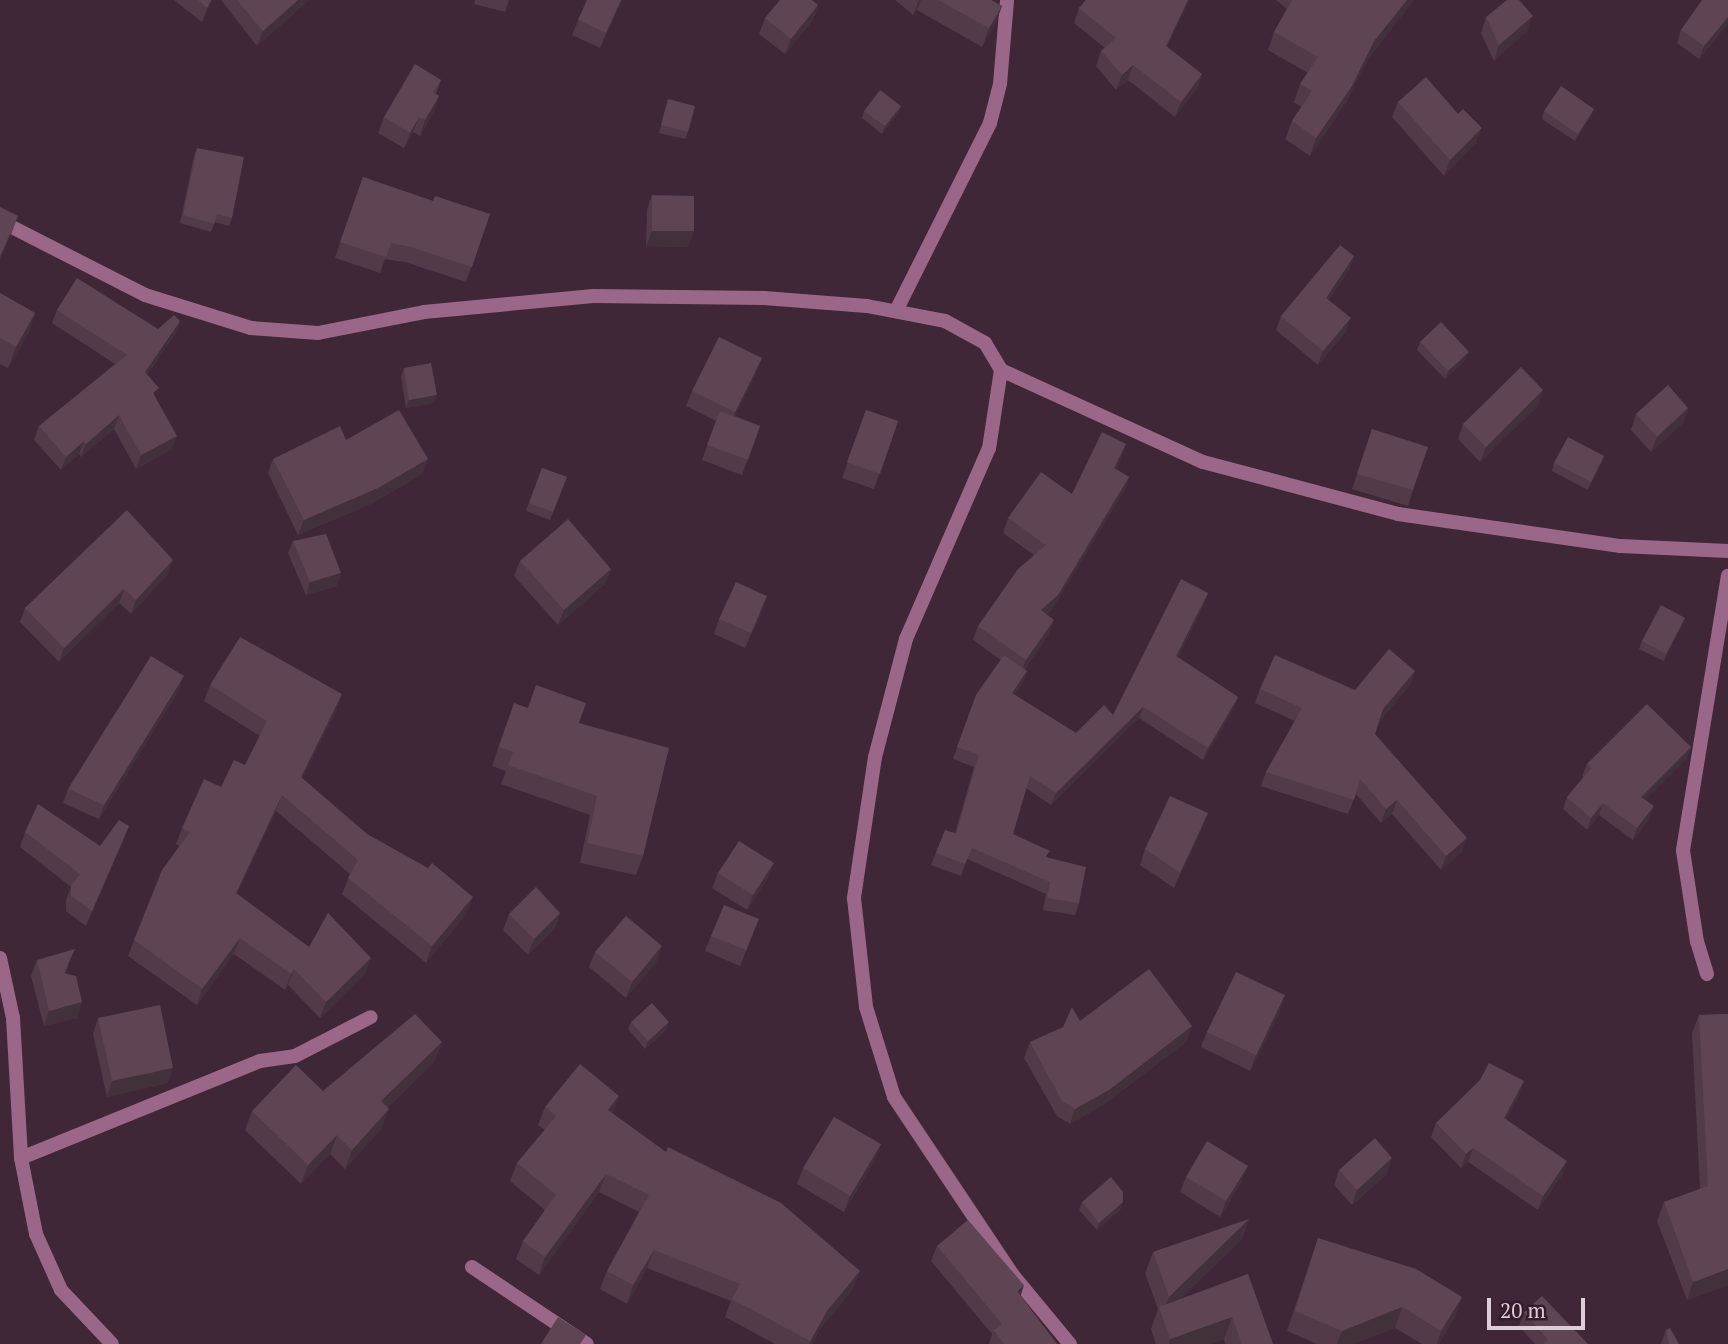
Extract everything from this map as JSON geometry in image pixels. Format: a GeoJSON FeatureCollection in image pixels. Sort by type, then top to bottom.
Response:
{"type":"FeatureCollection","features":[{"type":"Feature","properties":{"kind":"street"},"geometry":{"type":"LineString","coordinates":[[896,311],[990,123],[1000,84],[1007,0]]}},
{"type":"Feature","properties":{"kind":"street"},"geometry":{"type":"LineString","coordinates":[[0,221],[145,295],[251,328],[318,333],[424,312],[593,296],[764,298],[896,311],[945,321],[985,343],[1001,370],[1203,462],[1398,514],[1620,546],[1728,551]]}},
{"type":"Feature","properties":{"kind":"street"},"geometry":{"type":"LineString","coordinates":[[1001,370],[989,447],[906,639],[875,757],[854,898],[866,1007],[894,1097],[1012,1274],[1070,1344]]}},
{"type":"Feature","properties":{"kind":"street"},"geometry":{"type":"LineString","coordinates":[[1707,974],[1697,942],[1684,850],[1728,576]]}},
{"type":"Feature","properties":{"kind":"street"},"geometry":{"type":"LineString","coordinates":[[0,958],[13,1018],[21,1158],[36,1234],[61,1290],[112,1344]]}},
{"type":"Feature","properties":{"kind":"street"},"geometry":{"type":"LineString","coordinates":[[21,1158],[260,1061],[295,1056],[372,1017]]}},
{"type":"Feature","properties":{"kind":"street"},"geometry":{"type":"LineString","coordinates":[[472,1267],[587,1344]]}},
{"type":"Feature","properties":{"kind":"building"},"geometry":{"type":"Polygon","coordinates":[[[198,0],[211,0],[207,8],[198,0]]]}},
{"type":"Feature","properties":{"kind":"building"},"geometry":{"type":"Polygon","coordinates":[[[237,0],[298,0],[263,31],[237,0]]]}},
{"type":"Feature","properties":{"kind":"building"},"geometry":{"type":"Polygon","coordinates":[[[587,0],[621,0],[606,33],[578,20],[587,0]]]}},
{"type":"Feature","properties":{"kind":"building"},"geometry":{"type":"Polygon","coordinates":[[[780,0],[812,0],[818,5],[791,39],[765,18],[780,0]]]}},
{"type":"Feature","properties":{"kind":"building"},"geometry":{"type":"Polygon","coordinates":[[[938,0],[991,0],[1002,6],[989,28],[938,0]]]}},
{"type":"Feature","properties":{"kind":"building"},"geometry":{"type":"Polygon","coordinates":[[[1086,0],[1188,0],[1166,46],[1202,74],[1181,102],[1133,65],[1122,75],[1101,51],[1116,38],[1079,8],[1086,0]]]}},
{"type":"Feature","properties":{"kind":"building"},"geometry":{"type":"Polygon","coordinates":[[[1292,0],[1407,0],[1374,41],[1352,86],[1316,138],[1292,121],[1312,91],[1300,84],[1318,57],[1274,32],[1292,0]]]}},
{"type":"Feature","properties":{"kind":"building"},"geometry":{"type":"Polygon","coordinates":[[[1507,0],[1519,0],[1533,16],[1499,45],[1486,17],[1507,0]]]}},
{"type":"Feature","properties":{"kind":"building"},"geometry":{"type":"Polygon","coordinates":[[[1702,0],[1728,0],[1728,17],[1704,46],[1681,30],[1702,0]]]}},
{"type":"Feature","properties":{"kind":"building"},"geometry":{"type":"Polygon","coordinates":[[[415,64],[441,80],[433,93],[439,96],[425,120],[419,117],[410,133],[384,117],[415,64]]]}},
{"type":"Feature","properties":{"kind":"building"},"geometry":{"type":"Polygon","coordinates":[[[1426,77],[1458,114],[1463,109],[1482,128],[1450,160],[1398,102],[1426,77]]]}},
{"type":"Feature","properties":{"kind":"building"},"geometry":{"type":"Polygon","coordinates":[[[1561,86],[1594,109],[1578,134],[1544,111],[1561,86]]]}},
{"type":"Feature","properties":{"kind":"building"},"geometry":{"type":"Polygon","coordinates":[[[880,90],[901,106],[885,126],[864,111],[880,90]]]}},
{"type":"Feature","properties":{"kind":"building"},"geometry":{"type":"Polygon","coordinates":[[[668,99],[695,106],[688,132],[661,125],[668,99]]]}},
{"type":"Feature","properties":{"kind":"building"},"geometry":{"type":"Polygon","coordinates":[[[197,148],[244,157],[232,218],[217,214],[214,224],[183,215],[197,148]]]}},
{"type":"Feature","properties":{"kind":"building"},"geometry":{"type":"Polygon","coordinates":[[[363,177],[433,201],[435,196],[490,214],[472,267],[391,243],[386,257],[340,242],[363,177]]]}},
{"type":"Feature","properties":{"kind":"building"},"geometry":{"type":"Polygon","coordinates":[[[652,195],[694,196],[694,231],[652,231],[652,195]]]}},
{"type":"Feature","properties":{"kind":"building"},"geometry":{"type":"Polygon","coordinates":[[[0,207],[18,216],[0,257],[0,207]]]}},
{"type":"Feature","properties":{"kind":"building"},"geometry":{"type":"Polygon","coordinates":[[[1340,245],[1354,256],[1326,298],[1351,318],[1323,351],[1281,316],[1340,245]]]}},
{"type":"Feature","properties":{"kind":"building"},"geometry":{"type":"Polygon","coordinates":[[[77,278],[158,329],[174,315],[180,321],[145,372],[159,388],[153,393],[177,436],[141,455],[119,415],[86,444],[84,441],[66,457],[39,426],[127,355],[57,310],[77,278]]]}},
{"type":"Feature","properties":{"kind":"building"},"geometry":{"type":"Polygon","coordinates":[[[0,293],[35,313],[16,347],[0,338],[0,293]]]}},
{"type":"Feature","properties":{"kind":"building"},"geometry":{"type":"Polygon","coordinates":[[[1441,322],[1469,352],[1448,371],[1420,342],[1441,322]]]}},
{"type":"Feature","properties":{"kind":"building"},"geometry":{"type":"Polygon","coordinates":[[[719,337],[762,358],[735,412],[692,391],[719,337]]]}},
{"type":"Feature","properties":{"kind":"building"},"geometry":{"type":"Polygon","coordinates":[[[431,363],[437,395],[409,400],[404,368],[431,363]]]}},
{"type":"Feature","properties":{"kind":"building"},"geometry":{"type":"Polygon","coordinates":[[[1521,367],[1543,390],[1486,447],[1463,424],[1521,367]]]}},
{"type":"Feature","properties":{"kind":"building"},"geometry":{"type":"Polygon","coordinates":[[[1668,385],[1688,408],[1657,437],[1636,414],[1668,385]]]}},
{"type":"Feature","properties":{"kind":"building"},"geometry":{"type":"Polygon","coordinates":[[[399,410],[428,459],[378,488],[304,520],[273,459],[340,426],[346,440],[399,410]]]}},
{"type":"Feature","properties":{"kind":"building"},"geometry":{"type":"Polygon","coordinates":[[[866,410],[898,421],[880,474],[847,462],[866,410]]]}},
{"type":"Feature","properties":{"kind":"building"},"geometry":{"type":"Polygon","coordinates":[[[720,411],[760,426],[748,460],[707,445],[720,411]]]}},
{"type":"Feature","properties":{"kind":"building"},"geometry":{"type":"Polygon","coordinates":[[[1372,429],[1428,447],[1413,490],[1357,474],[1372,429]]]}},
{"type":"Feature","properties":{"kind":"building"},"geometry":{"type":"Polygon","coordinates":[[[1102,432],[1126,444],[1114,468],[1129,477],[1058,595],[1041,610],[1054,620],[1026,660],[978,626],[1018,569],[1046,545],[1008,518],[1041,472],[1072,494],[1102,432]]]}},
{"type":"Feature","properties":{"kind":"building"},"geometry":{"type":"Polygon","coordinates":[[[1568,437],[1604,456],[1591,482],[1554,463],[1568,437]]]}},
{"type":"Feature","properties":{"kind":"building"},"geometry":{"type":"Polygon","coordinates":[[[542,468],[567,477],[553,512],[529,503],[542,468]]]}},
{"type":"Feature","properties":{"kind":"building"},"geometry":{"type":"Polygon","coordinates":[[[127,510],[173,560],[136,600],[124,589],[64,648],[25,608],[127,510]]]}},
{"type":"Feature","properties":{"kind":"building"},"geometry":{"type":"Polygon","coordinates":[[[568,519],[611,569],[564,610],[520,561],[568,519]]]}},
{"type":"Feature","properties":{"kind":"building"},"geometry":{"type":"Polygon","coordinates":[[[326,534],[341,573],[310,582],[293,541],[326,534]]]}},
{"type":"Feature","properties":{"kind":"building"},"geometry":{"type":"Polygon","coordinates":[[[1181,579],[1208,593],[1176,656],[1238,697],[1208,748],[1143,707],[1056,793],[1030,776],[1013,834],[1050,851],[1045,857],[1086,867],[1079,903],[1047,898],[1050,882],[972,848],[965,864],[936,853],[945,830],[956,834],[979,755],[957,747],[976,695],[1004,655],[1027,671],[1012,693],[1076,733],[1104,705],[1113,715],[1181,579]]]}},
{"type":"Feature","properties":{"kind":"building"},"geometry":{"type":"Polygon","coordinates":[[[736,582],[767,596],[751,633],[719,619],[736,582]]]}},
{"type":"Feature","properties":{"kind":"building"},"geometry":{"type":"Polygon","coordinates":[[[1661,605],[1685,618],[1666,654],[1642,641],[1661,605]]]}},
{"type":"Feature","properties":{"kind":"building"},"geometry":{"type":"Polygon","coordinates":[[[240,637],[342,694],[301,777],[367,834],[428,868],[432,863],[473,897],[432,946],[348,878],[358,860],[282,795],[236,893],[309,947],[328,913],[371,958],[326,1002],[294,969],[291,974],[240,938],[202,989],[134,940],[162,870],[190,832],[182,828],[204,779],[221,787],[234,760],[245,765],[267,721],[210,685],[240,637]]]}},
{"type":"Feature","properties":{"kind":"building"},"geometry":{"type":"Polygon","coordinates":[[[1389,649],[1415,671],[1383,709],[1375,734],[1467,838],[1446,856],[1397,800],[1386,809],[1360,779],[1354,800],[1266,772],[1302,708],[1260,689],[1275,655],[1355,690],[1389,649]]]}},
{"type":"Feature","properties":{"kind":"building"},"geometry":{"type":"Polygon","coordinates":[[[151,656],[184,676],[104,805],[68,789],[151,656]]]}},
{"type":"Feature","properties":{"kind":"building"},"geometry":{"type":"Polygon","coordinates":[[[536,685],[586,703],[579,723],[669,748],[643,856],[587,843],[597,796],[508,765],[513,752],[499,747],[514,703],[528,708],[536,685]]]}},
{"type":"Feature","properties":{"kind":"building"},"geometry":{"type":"Polygon","coordinates":[[[1647,704],[1691,747],[1641,797],[1654,806],[1637,828],[1603,803],[1591,818],[1567,797],[1591,768],[1587,764],[1647,704]]]}},
{"type":"Feature","properties":{"kind":"building"},"geometry":{"type":"Polygon","coordinates":[[[1170,796],[1208,813],[1180,873],[1145,849],[1170,796]]]}},
{"type":"Feature","properties":{"kind":"building"},"geometry":{"type":"Polygon","coordinates":[[[38,804],[100,846],[119,820],[129,826],[92,911],[71,896],[71,886],[80,874],[25,832],[38,804]]]}},
{"type":"Feature","properties":{"kind":"building"},"geometry":{"type":"Polygon","coordinates":[[[739,841],[774,863],[753,895],[718,873],[739,841]]]}},
{"type":"Feature","properties":{"kind":"building"},"geometry":{"type":"Polygon","coordinates":[[[536,887],[560,913],[534,939],[509,914],[536,887]]]}},
{"type":"Feature","properties":{"kind":"building"},"geometry":{"type":"Polygon","coordinates":[[[724,905],[759,919],[746,950],[711,936],[724,905]]]}},
{"type":"Feature","properties":{"kind":"building"},"geometry":{"type":"Polygon","coordinates":[[[626,916],[662,946],[632,982],[595,952],[626,916]]]}},
{"type":"Feature","properties":{"kind":"building"},"geometry":{"type":"Polygon","coordinates":[[[75,949],[64,973],[76,976],[82,1002],[49,1011],[37,960],[75,949]]]}},
{"type":"Feature","properties":{"kind":"building"},"geometry":{"type":"Polygon","coordinates":[[[1149,969],[1192,1026],[1109,1090],[1075,1109],[1062,1101],[1030,1042],[1063,1027],[1072,1007],[1080,1021],[1149,969]]]}},
{"type":"Feature","properties":{"kind":"building"},"geometry":{"type":"Polygon","coordinates":[[[1236,972],[1285,995],[1256,1055],[1207,1032],[1236,972]]]}},
{"type":"Feature","properties":{"kind":"building"},"geometry":{"type":"Polygon","coordinates":[[[652,1003],[669,1022],[648,1041],[631,1022],[652,1003]]]}},
{"type":"Feature","properties":{"kind":"building"},"geometry":{"type":"Polygon","coordinates":[[[160,1005],[173,1068],[112,1081],[98,1018],[160,1005]]]}},
{"type":"Feature","properties":{"kind":"building"},"geometry":{"type":"Polygon","coordinates":[[[415,1014],[442,1042],[381,1101],[389,1109],[352,1150],[337,1135],[308,1165],[252,1111],[296,1065],[323,1091],[415,1014]]]}},
{"type":"Feature","properties":{"kind":"building"},"geometry":{"type":"Polygon","coordinates":[[[1728,1014],[1728,1269],[1693,1282],[1664,1202],[1708,1186],[1699,1015],[1728,1014]]]}},
{"type":"Feature","properties":{"kind":"building"},"geometry":{"type":"Polygon","coordinates":[[[1489,1063],[1524,1081],[1504,1118],[1567,1161],[1543,1196],[1473,1148],[1466,1154],[1436,1123],[1480,1080],[1489,1063]]]}},
{"type":"Feature","properties":{"kind":"building"},"geometry":{"type":"Polygon","coordinates":[[[580,1064],[619,1096],[608,1110],[666,1152],[668,1147],[781,1203],[860,1271],[827,1311],[810,1341],[732,1299],[740,1284],[654,1250],[633,1285],[607,1271],[649,1195],[606,1174],[545,1257],[523,1241],[556,1195],[517,1163],[556,1116],[545,1107],[580,1064]]]}},
{"type":"Feature","properties":{"kind":"building"},"geometry":{"type":"Polygon","coordinates":[[[834,1117],[881,1144],[850,1196],[803,1168],[834,1117]]]}},
{"type":"Feature","properties":{"kind":"building"},"geometry":{"type":"Polygon","coordinates":[[[1375,1138],[1392,1158],[1357,1190],[1339,1170],[1375,1138]]]}},
{"type":"Feature","properties":{"kind":"building"},"geometry":{"type":"Polygon","coordinates":[[[1207,1141],[1248,1166],[1226,1201],[1186,1177],[1207,1141]]]}},
{"type":"Feature","properties":{"kind":"building"},"geometry":{"type":"Polygon","coordinates":[[[1111,1177],[1123,1192],[1123,1202],[1099,1223],[1082,1202],[1111,1177]]]}},
{"type":"Feature","properties":{"kind":"building"},"geometry":{"type":"Polygon","coordinates":[[[1249,1219],[1169,1297],[1153,1252],[1249,1219]]]}},
{"type":"Feature","properties":{"kind":"building"},"geometry":{"type":"Polygon","coordinates":[[[968,1220],[1024,1285],[1017,1291],[1057,1344],[1004,1344],[994,1330],[1002,1324],[937,1246],[968,1220]]]}},
{"type":"Feature","properties":{"kind":"building"},"geometry":{"type":"Polygon","coordinates":[[[1318,1238],[1416,1269],[1462,1297],[1441,1331],[1402,1307],[1342,1331],[1295,1311],[1318,1238]]]}},
{"type":"Feature","properties":{"kind":"building"},"geometry":{"type":"Polygon","coordinates":[[[1248,1274],[1273,1344],[1242,1344],[1232,1317],[1170,1339],[1159,1307],[1248,1274]]]}},
{"type":"Feature","properties":{"kind":"building"},"geometry":{"type":"Polygon","coordinates":[[[1542,1296],[1588,1344],[1543,1344],[1548,1340],[1524,1312],[1542,1296]]]}},
{"type":"Feature","properties":{"kind":"building"},"geometry":{"type":"Polygon","coordinates":[[[558,1317],[586,1335],[580,1344],[541,1344],[558,1317]]]}},
{"type":"Feature","properties":{"kind":"building"},"geometry":{"type":"Polygon","coordinates":[[[1670,1328],[1679,1344],[1669,1344],[1666,1330],[1670,1328]]]}}]}
